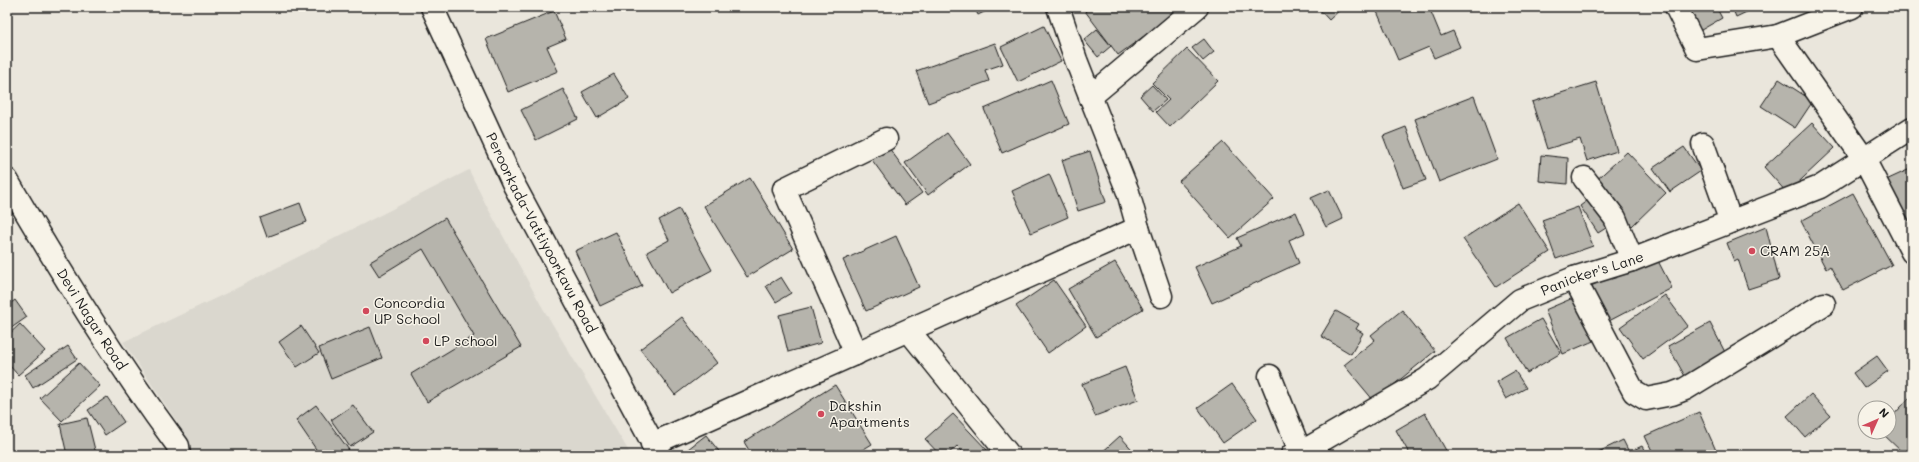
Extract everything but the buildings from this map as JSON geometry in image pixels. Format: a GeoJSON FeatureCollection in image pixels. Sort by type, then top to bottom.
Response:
{"type":"FeatureCollection","features":[{"type":"Feature","properties":{"kind":"street","name":"Peroorkada-Vattiyoorkavu Road"},"geometry":{"type":"LineString","coordinates":[[432,7],[514,185],[656,450]]}},
{"type":"Feature","properties":{"kind":"street"},"geometry":{"type":"LineString","coordinates":[[1058,7],[1090,97],[1128,192],[1138,228],[1161,296]]}},
{"type":"Feature","properties":{"kind":"street"},"geometry":{"type":"LineString","coordinates":[[1090,97],[1197,7]]}},
{"type":"Feature","properties":{"kind":"street"},"geometry":{"type":"LineString","coordinates":[[1676,7],[1697,49],[1778,36],[1852,7]]}},
{"type":"Feature","properties":{"kind":"street"},"geometry":{"type":"LineString","coordinates":[[1778,36],[1864,159],[1912,252]]}},
{"type":"Feature","properties":{"kind":"street","name":"Panicker's Lane"},"geometry":{"type":"LineString","coordinates":[[1296,453],[1427,379],[1520,300],[1574,278],[1632,260],[1820,188],[1912,128]]}},
{"type":"Feature","properties":{"kind":"street"},"geometry":{"type":"LineString","coordinates":[[856,354],[784,189],[886,139]]}},
{"type":"Feature","properties":{"kind":"street"},"geometry":{"type":"LineString","coordinates":[[1703,144],[1731,222]]}},
{"type":"Feature","properties":{"kind":"street"},"geometry":{"type":"LineString","coordinates":[[1584,178],[1616,218],[1632,260]]}},
{"type":"Feature","properties":{"kind":"street","name":"Devi Nagar Road"},"geometry":{"type":"LineString","coordinates":[[7,180],[80,302],[141,396],[178,446],[179,455]]}},
{"type":"Feature","properties":{"kind":"street"},"geometry":{"type":"LineString","coordinates":[[656,450],[856,354],[1138,228]]}},
{"type":"Feature","properties":{"kind":"street"},"geometry":{"type":"LineString","coordinates":[[1574,278],[1634,392],[1646,399],[1672,394],[1685,389],[1824,304]]}},
{"type":"Feature","properties":{"kind":"street"},"geometry":{"type":"LineString","coordinates":[[909,331],[1009,455]]}},
{"type":"Feature","properties":{"kind":"street"},"geometry":{"type":"LineString","coordinates":[[1270,376],[1296,453]]}},
{"type":"Feature","properties":{"kind":"shaded area","name":"Concordia UP School"},"geometry":{"type":"Polygon","coordinates":[[[469,170],[485,203],[541,305],[631,455],[194,455],[179,425],[123,342],[233,290],[469,170]]]}},
{"type":"Feature","properties":{"kind":"place","name":"CRAM 25A"},"geometry":{"type":"Point","coordinates":[1752,251]}},
{"type":"Feature","properties":{"kind":"place","name":"Concordia UP School"},"geometry":{"type":"Point","coordinates":[366,311]}},
{"type":"Feature","properties":{"kind":"place","name":"LP school"},"geometry":{"type":"Point","coordinates":[426,341]}},
{"type":"Feature","properties":{"kind":"place","name":"Dakshin Apartments"},"geometry":{"type":"Point","coordinates":[821,414]}}]}
